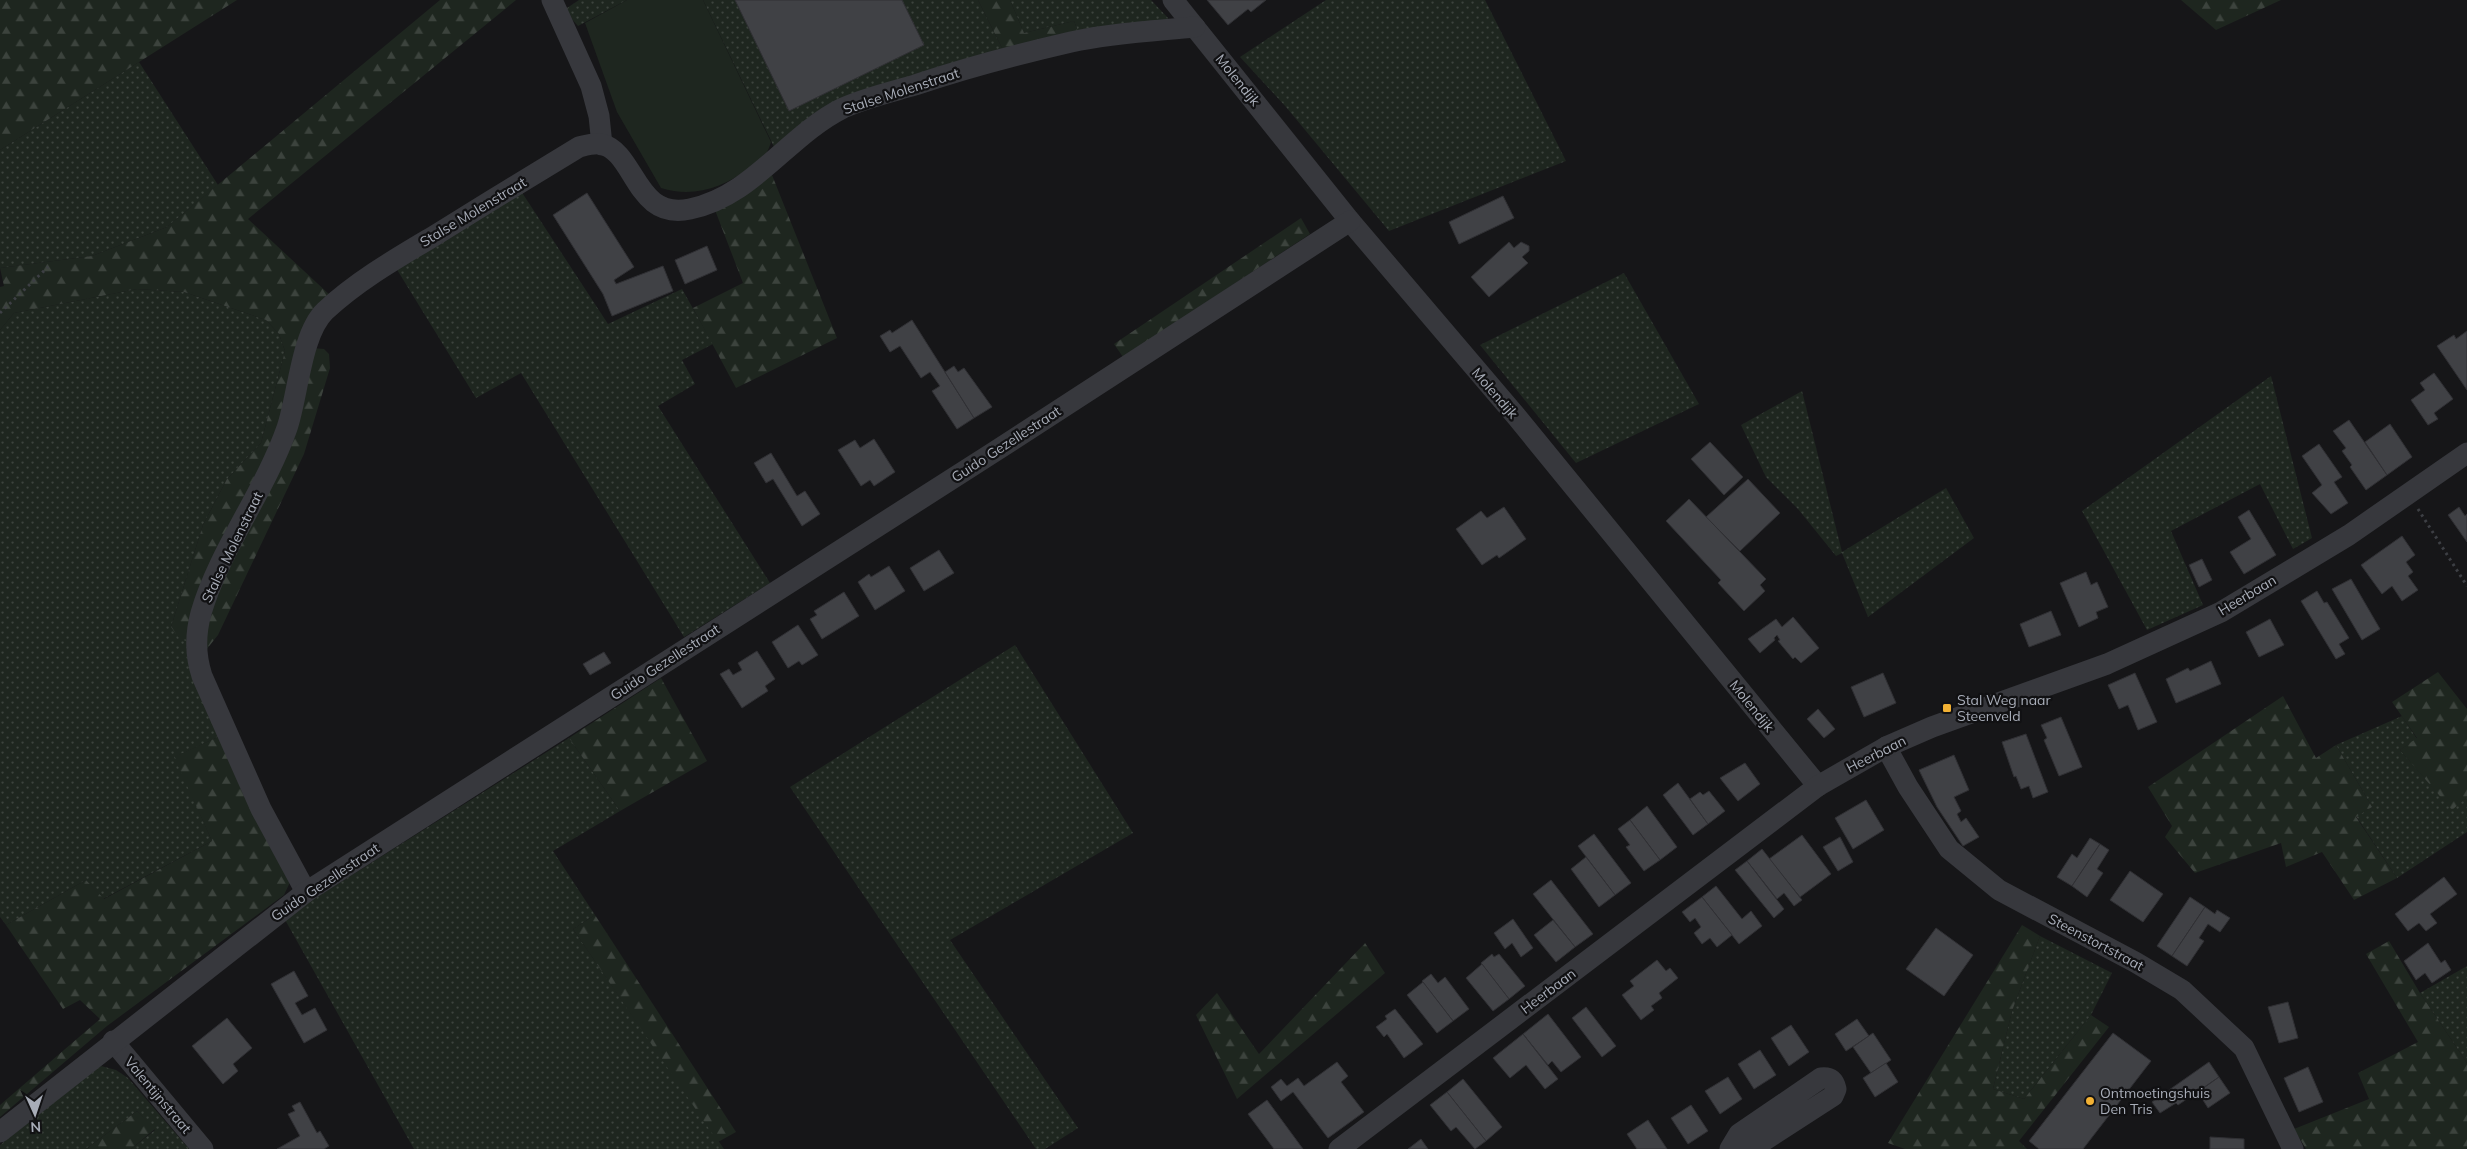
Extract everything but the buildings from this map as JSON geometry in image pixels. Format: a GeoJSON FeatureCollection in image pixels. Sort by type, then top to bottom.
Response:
{"type":"FeatureCollection","features":[{"type":"Feature","properties":{"kind":"street"},"geometry":{"type":"LineString","coordinates":[[552,0],[591,86],[599,116],[602,144]]}},
{"type":"Feature","properties":{"kind":"street","name":"Molendijk"},"geometry":{"type":"LineString","coordinates":[[1173,0],[1350,221],[1516,416],[1818,786]]}},
{"type":"Feature","properties":{"kind":"street","name":"Stalse Molenstraat"},"geometry":{"type":"LineString","coordinates":[[306,892],[261,809],[202,676],[196,656],[198,623],[206,598],[265,478],[287,428],[312,328],[324,312],[343,296],[410,251],[579,147],[602,144],[612,149],[646,197],[659,205],[671,209],[688,210],[721,198],[751,180],[806,132],[844,108],[983,64],[1072,42],[1133,32],[1195,26]]}},
{"type":"Feature","properties":{"kind":"street","name":"Guido Gezellestraat"},"geometry":{"type":"LineString","coordinates":[[0,1132],[113,1041],[306,892],[1002,447],[1350,221]]}},
{"type":"Feature","properties":{"kind":"street","name":"Heerbaan"},"geometry":{"type":"LineString","coordinates":[[1340,1149],[1818,786],[1886,747],[1932,727],[2020,697],[2107,664],[2221,612],[2348,535],[2467,453]]}},
{"type":"Feature","properties":{"kind":"street","name":"Steenstortstraat"},"geometry":{"type":"LineString","coordinates":[[1886,747],[1908,787],[1949,849],[1999,890],[2135,962],[2182,990],[2244,1048],[2293,1149]]}},
{"type":"Feature","properties":{"kind":"street","name":"Valentijnstraat"},"geometry":{"type":"LineString","coordinates":[[113,1041],[203,1149]]}},
{"type":"Feature","properties":{"kind":"street"},"geometry":{"type":"LineString","coordinates":[[1730,1149],[1739,1134],[1821,1078],[1828,1078],[1834,1082],[1836,1089],[1833,1096],[1751,1149]]}},
{"type":"Feature","properties":{"kind":"path"},"geometry":{"type":"LineString","coordinates":[[0,313],[48,267]]}},
{"type":"Feature","properties":{"kind":"path"},"geometry":{"type":"LineString","coordinates":[[2408,494],[2467,586]]}},
{"type":"Feature","properties":{"kind":"green space"},"geometry":{"type":"Polygon","coordinates":[[[0,0],[237,0],[0,150],[0,0]]]}},
{"type":"Feature","properties":{"kind":"green space"},"geometry":{"type":"Polygon","coordinates":[[[440,0],[516,0],[248,219],[331,296],[299,347],[324,349],[329,354],[330,368],[304,454],[218,635],[206,650],[179,638],[171,627],[203,525],[227,479],[261,443],[285,351],[279,334],[266,320],[184,292],[137,289],[14,313],[0,330],[0,287],[4,286],[0,268],[92,256],[167,227],[440,0]]]}},
{"type":"Feature","properties":{"kind":"green space"},"geometry":{"type":"Polygon","coordinates":[[[579,0],[627,0],[578,26],[564,10],[579,0]]]}},
{"type":"Feature","properties":{"kind":"green space"},"geometry":{"type":"Polygon","coordinates":[[[627,0],[703,0],[771,142],[768,151],[760,160],[739,175],[718,186],[685,192],[661,188],[617,112],[585,23],[627,0]]]}},
{"type":"Feature","properties":{"kind":"green space"},"geometry":{"type":"Polygon","coordinates":[[[703,0],[978,0],[1004,52],[866,93],[776,151],[703,0]]]}},
{"type":"Feature","properties":{"kind":"green space"},"geometry":{"type":"Polygon","coordinates":[[[978,0],[1010,0],[1024,33],[1074,21],[1079,34],[1004,52],[978,0]]]}},
{"type":"Feature","properties":{"kind":"green space"},"geometry":{"type":"Polygon","coordinates":[[[1010,0],[1151,0],[1168,18],[1161,25],[1079,34],[1074,21],[1024,33],[1010,0]]]}},
{"type":"Feature","properties":{"kind":"green space"},"geometry":{"type":"Polygon","coordinates":[[[1326,0],[1485,0],[1566,161],[1389,231],[1286,107],[1240,57],[1326,0]]]}},
{"type":"Feature","properties":{"kind":"green space"},"geometry":{"type":"Polygon","coordinates":[[[2181,0],[2281,0],[2216,30],[2181,0]]]}},
{"type":"Feature","properties":{"kind":"green space"},"geometry":{"type":"Polygon","coordinates":[[[139,62],[218,185],[167,227],[92,256],[0,268],[0,150],[139,62]]]}},
{"type":"Feature","properties":{"kind":"green space"},"geometry":{"type":"Polygon","coordinates":[[[772,175],[837,338],[736,388],[693,308],[743,283],[715,210],[772,175]]]}},
{"type":"Feature","properties":{"kind":"green space"},"geometry":{"type":"Polygon","coordinates":[[[519,188],[608,324],[682,289],[713,344],[682,360],[695,384],[658,406],[770,583],[684,637],[521,373],[476,398],[396,268],[519,188]]]}},
{"type":"Feature","properties":{"kind":"green space"},"geometry":{"type":"Polygon","coordinates":[[[1301,218],[1310,234],[1123,357],[1114,344],[1301,218]]]}},
{"type":"Feature","properties":{"kind":"green space"},"geometry":{"type":"Polygon","coordinates":[[[1624,273],[1699,404],[1576,463],[1480,345],[1624,273]]]}},
{"type":"Feature","properties":{"kind":"green space"},"geometry":{"type":"Polygon","coordinates":[[[137,289],[184,292],[266,320],[279,334],[285,351],[261,443],[227,479],[203,525],[171,627],[188,642],[218,737],[175,757],[212,841],[103,899],[86,880],[6,925],[0,917],[0,330],[14,313],[137,289]]]}},
{"type":"Feature","properties":{"kind":"green space"},"geometry":{"type":"Polygon","coordinates":[[[2271,376],[2312,538],[2293,549],[2260,484],[2171,531],[2203,605],[2147,630],[2082,511],[2271,376]]]}},
{"type":"Feature","properties":{"kind":"green space"},"geometry":{"type":"Polygon","coordinates":[[[1802,391],[1842,552],[1946,488],[1974,538],[1868,617],[1842,553],[1836,556],[1798,509],[1766,477],[1741,425],[1802,391]]]}},
{"type":"Feature","properties":{"kind":"green space"},"geometry":{"type":"Polygon","coordinates":[[[1015,645],[1133,833],[950,940],[1078,1128],[1045,1149],[1036,1149],[790,787],[1015,645]]]}},
{"type":"Feature","properties":{"kind":"green space"},"geometry":{"type":"Polygon","coordinates":[[[2438,672],[2467,709],[2467,797],[2452,810],[2400,750],[2417,738],[2392,702],[2438,672]]]}},
{"type":"Feature","properties":{"kind":"green space"},"geometry":{"type":"Polygon","coordinates":[[[661,678],[707,761],[620,811],[569,738],[661,678]]]}},
{"type":"Feature","properties":{"kind":"green space"},"geometry":{"type":"Polygon","coordinates":[[[2283,696],[2316,758],[2336,745],[2372,807],[2356,817],[2397,878],[2354,900],[2322,852],[2286,867],[2281,843],[2195,873],[2165,837],[2172,826],[2148,787],[2283,696]]]}},
{"type":"Feature","properties":{"kind":"green space"},"geometry":{"type":"Polygon","coordinates":[[[2402,716],[2417,739],[2400,750],[2452,809],[2467,797],[2467,832],[2397,878],[2356,816],[2372,807],[2336,745],[2402,716]]]}},
{"type":"Feature","properties":{"kind":"green space"},"geometry":{"type":"Polygon","coordinates":[[[218,737],[291,880],[284,895],[107,1026],[0,1117],[0,1105],[100,1019],[80,1000],[63,1009],[6,925],[86,880],[104,899],[212,841],[174,757],[218,737]]]}},
{"type":"Feature","properties":{"kind":"green space"},"geometry":{"type":"Polygon","coordinates":[[[569,738],[620,811],[553,851],[595,915],[573,929],[724,1149],[414,1149],[284,918],[569,738]]]}},
{"type":"Feature","properties":{"kind":"green space"},"geometry":{"type":"Polygon","coordinates":[[[595,915],[736,1132],[718,1142],[573,929],[595,915]]]}},
{"type":"Feature","properties":{"kind":"green space"},"geometry":{"type":"Polygon","coordinates":[[[2022,925],[2040,936],[2012,1011],[1993,1089],[2024,1099],[2091,1015],[2109,1027],[2019,1141],[2027,1149],[1905,1149],[1888,1143],[2022,925]]]}},
{"type":"Feature","properties":{"kind":"green space"},"geometry":{"type":"Polygon","coordinates":[[[2040,936],[2112,973],[2091,1015],[2024,1099],[1993,1089],[2012,1011],[2040,936]]]}},
{"type":"Feature","properties":{"kind":"green space"},"geometry":{"type":"Polygon","coordinates":[[[2389,941],[2420,993],[2467,1063],[2467,1149],[2306,1149],[2294,1129],[2369,1099],[2358,1073],[2418,1042],[2366,954],[2389,941]]]}},
{"type":"Feature","properties":{"kind":"green space"},"geometry":{"type":"Polygon","coordinates":[[[1365,943],[1385,973],[1237,1099],[1196,1015],[1217,993],[1259,1054],[1365,943]]]}},
{"type":"Feature","properties":{"kind":"green space"},"geometry":{"type":"Polygon","coordinates":[[[2467,966],[2467,1063],[2420,993],[2467,966]]]}},
{"type":"Feature","properties":{"kind":"green space"},"geometry":{"type":"Polygon","coordinates":[[[101,1066],[116,1070],[128,1078],[189,1149],[131,1149],[155,1130],[137,1111],[86,1149],[0,1149],[0,1145],[92,1071],[101,1066]]]}},
{"type":"Feature","properties":{"kind":"green space"},"geometry":{"type":"Polygon","coordinates":[[[137,1111],[155,1129],[131,1149],[86,1149],[137,1111]]]}},
{"type":"Feature","properties":{"kind":"place","name":"Stal Weg naar Steenveld"},"geometry":{"type":"Point","coordinates":[1947,708]}},
{"type":"Feature","properties":{"kind":"place","name":"Ontmoetingshuis Den Tris"},"geometry":{"type":"Point","coordinates":[2090,1101]}}]}
